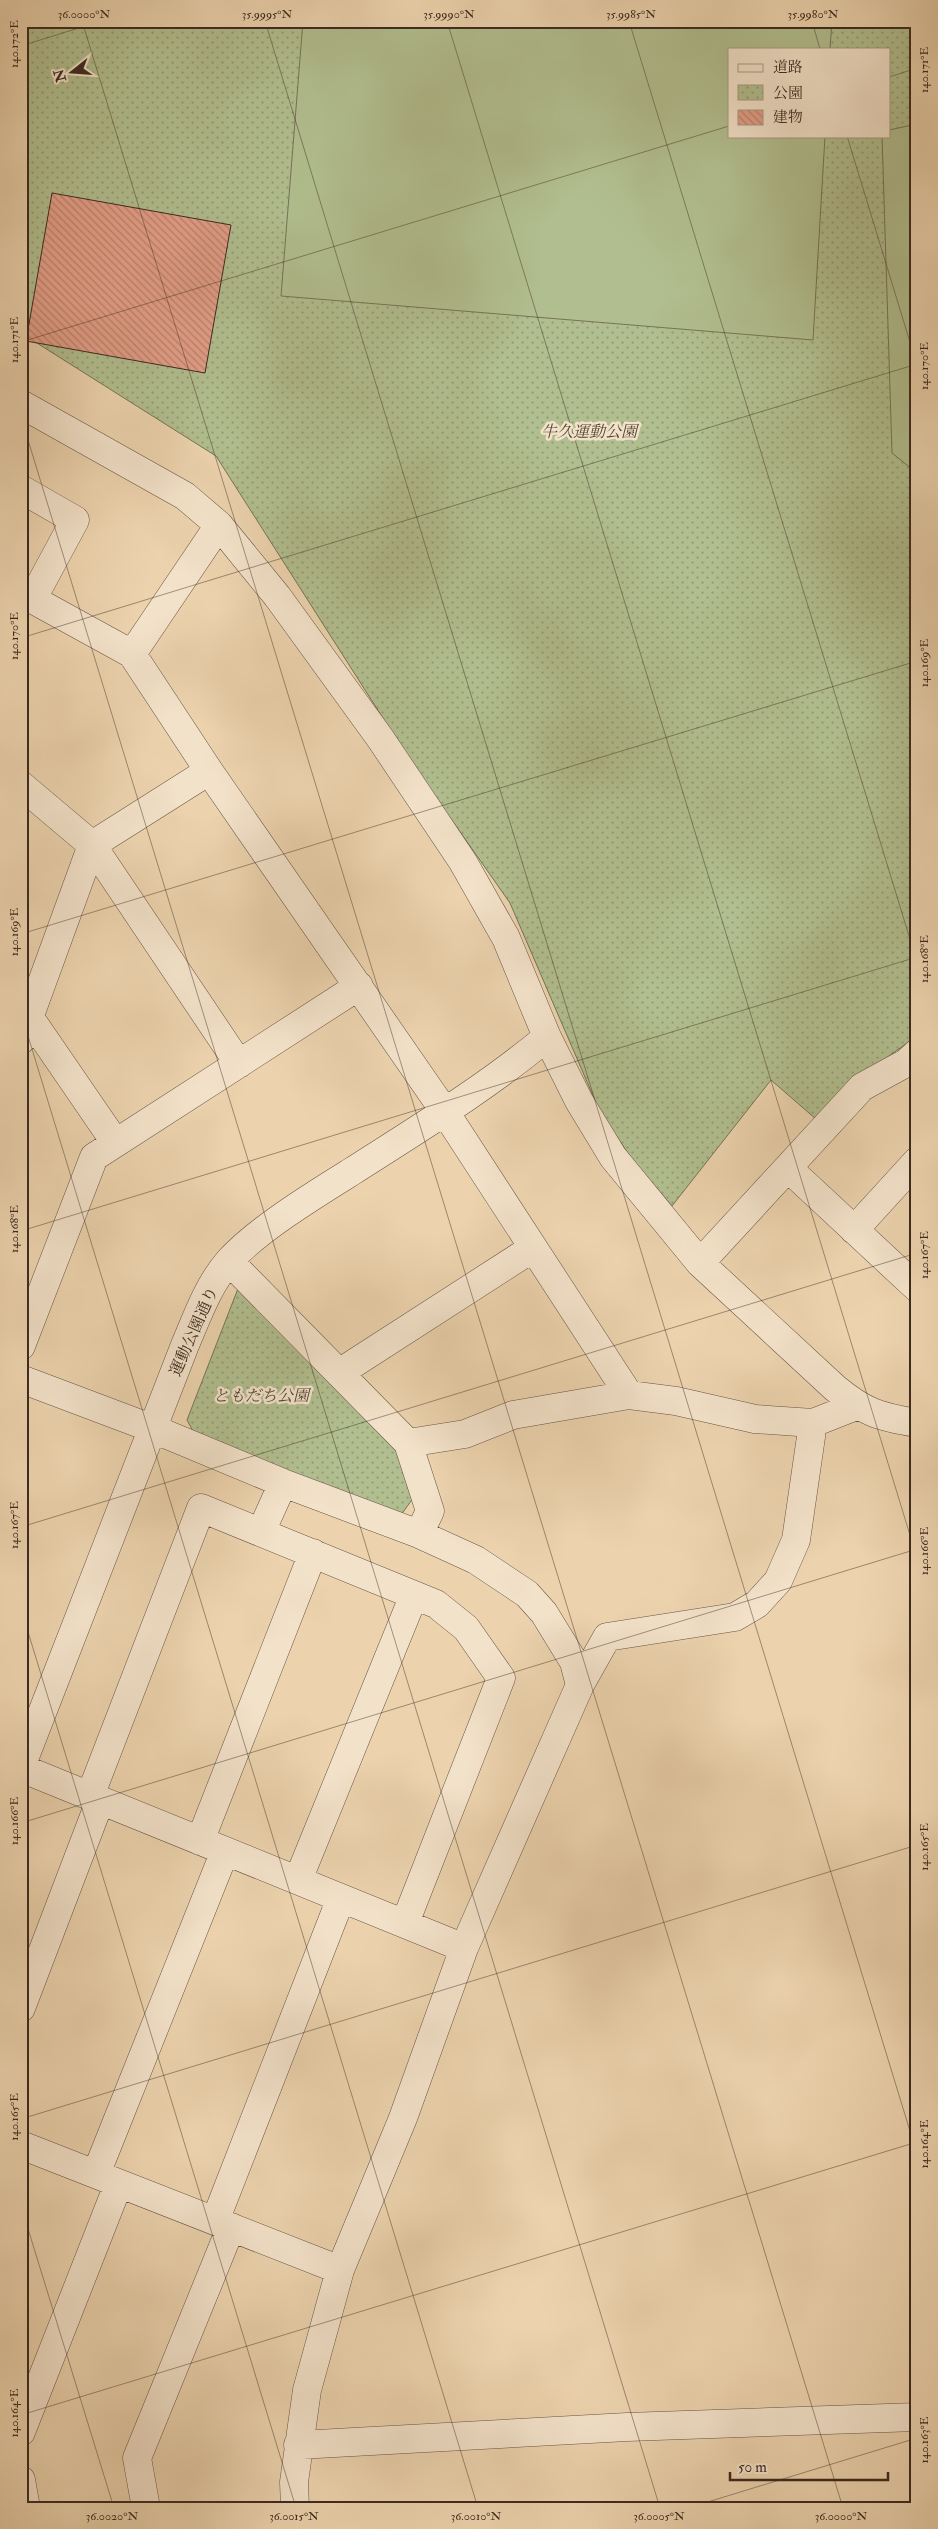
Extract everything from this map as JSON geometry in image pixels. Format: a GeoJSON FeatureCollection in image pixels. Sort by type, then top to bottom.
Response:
{"type":"FeatureCollection","features":[{"type":"Feature","properties":{"kind":"street"},"geometry":{"type":"LineString","coordinates":[[21,404],[178,491],[219,525],[277,596],[319,653],[463,862],[506,938],[547,1037],[579,1101],[613,1157],[700,1263],[856,1406],[884,1418],[917,1423]]}},
{"type":"Feature","properties":{"kind":"street"},"geometry":{"type":"LineString","coordinates":[[21,489],[75,520],[27,595],[132,654],[209,771],[445,1112],[629,1395]]}},
{"type":"Feature","properties":{"kind":"street"},"geometry":{"type":"LineString","coordinates":[[132,654],[219,525]]}},
{"type":"Feature","properties":{"kind":"street"},"geometry":{"type":"LineString","coordinates":[[115,1142],[26,1029],[92,845],[209,771]]}},
{"type":"Feature","properties":{"kind":"street"},"geometry":{"type":"LineString","coordinates":[[21,785],[92,845],[239,1064]]}},
{"type":"Feature","properties":{"kind":"street"},"geometry":{"type":"LineString","coordinates":[[21,1346],[94,1157],[359,986]]}},
{"type":"Feature","properties":{"kind":"street","name":"運動公園通り"},"geometry":{"type":"LineString","coordinates":[[21,1767],[151,1428],[202,1305],[229,1261],[271,1226],[319,1192],[500,1075],[547,1037]]}},
{"type":"Feature","properties":{"kind":"street"},"geometry":{"type":"LineString","coordinates":[[700,1263],[862,1088],[906,1063],[917,1053]]}},
{"type":"Feature","properties":{"kind":"street"},"geometry":{"type":"LineString","coordinates":[[854,1230],[917,1161]]}},
{"type":"Feature","properties":{"kind":"street"},"geometry":{"type":"LineString","coordinates":[[789,1169],[917,1288]]}},
{"type":"Feature","properties":{"kind":"street"},"geometry":{"type":"LineString","coordinates":[[339,1372],[533,1248]]}},
{"type":"Feature","properties":{"kind":"street"},"geometry":{"type":"LineString","coordinates":[[229,1261],[408,1443],[430,1511],[419,1534]]}},
{"type":"Feature","properties":{"kind":"street"},"geometry":{"type":"LineString","coordinates":[[21,1379],[151,1428],[283,1483],[419,1534],[476,1560],[527,1594],[561,1638],[574,1662],[580,1685]]}},
{"type":"Feature","properties":{"kind":"street"},"geometry":{"type":"LineString","coordinates":[[408,1443],[465,1434],[513,1415],[629,1395],[676,1401],[755,1419],[812,1423],[856,1406]]}},
{"type":"Feature","properties":{"kind":"street"},"geometry":{"type":"LineString","coordinates":[[295,2508],[294,2482],[307,2390],[340,2270],[403,2118],[464,1948],[580,1685],[607,1637],[735,1617],[757,1604],[778,1581],[796,1540],[812,1423]]}},
{"type":"Feature","properties":{"kind":"street"},"geometry":{"type":"LineString","coordinates":[[261,1532],[283,1483]]}},
{"type":"Feature","properties":{"kind":"street"},"geometry":{"type":"LineString","coordinates":[[21,2008],[95,1798],[201,1508],[436,1604],[466,1628],[502,1678],[405,1923]]}},
{"type":"Feature","properties":{"kind":"street"},"geometry":{"type":"LineString","coordinates":[[200,1841],[313,1554]]}},
{"type":"Feature","properties":{"kind":"street"},"geometry":{"type":"LineString","coordinates":[[298,1880],[414,1595]]}},
{"type":"Feature","properties":{"kind":"street"},"geometry":{"type":"LineString","coordinates":[[21,1767],[464,1948]]}},
{"type":"Feature","properties":{"kind":"street"},"geometry":{"type":"LineString","coordinates":[[21,2432],[107,2179],[225,1851]]}},
{"type":"Feature","properties":{"kind":"street"},"geometry":{"type":"LineString","coordinates":[[146,2508],[137,2458],[341,1898]]}},
{"type":"Feature","properties":{"kind":"street"},"geometry":{"type":"LineString","coordinates":[[21,2145],[340,2270]]}},
{"type":"Feature","properties":{"kind":"street"},"geometry":{"type":"LineString","coordinates":[[298,2445],[627,2427],[917,2417]]}},
{"type":"Feature","properties":{"kind":"street"},"geometry":{"type":"LineString","coordinates":[[21,2480],[26,2508]]}},
{"type":"Feature","properties":{"kind":"green space","name":"牛久運動公園"},"geometry":{"type":"Polygon","coordinates":[[[21,21],[917,21],[917,1036],[875,1066],[817,1120],[771,1080],[672,1206],[632,1159],[600,1112],[510,903],[409,759],[216,456],[21,333],[21,21]]]}},
{"type":"Feature","properties":{"kind":"green space"},"geometry":{"type":"Polygon","coordinates":[[[303,21],[832,21],[830,48],[728,48],[728,138],[825,138],[813,340],[281,296],[303,21]]]}},
{"type":"Feature","properties":{"kind":"green space"},"geometry":{"type":"Polygon","coordinates":[[[917,124],[917,473],[892,453],[882,138],[890,138],[890,130],[917,124]]]}},
{"type":"Feature","properties":{"kind":"green space","name":"ともだち公園"},"geometry":{"type":"Polygon","coordinates":[[[239,1286],[396,1446],[416,1494],[401,1515],[195,1435],[187,1420],[239,1286]]]}},
{"type":"Feature","properties":{"kind":"building"},"geometry":{"type":"Polygon","coordinates":[[[52,193],[231,225],[205,373],[26,341],[52,193]]]}}]}
